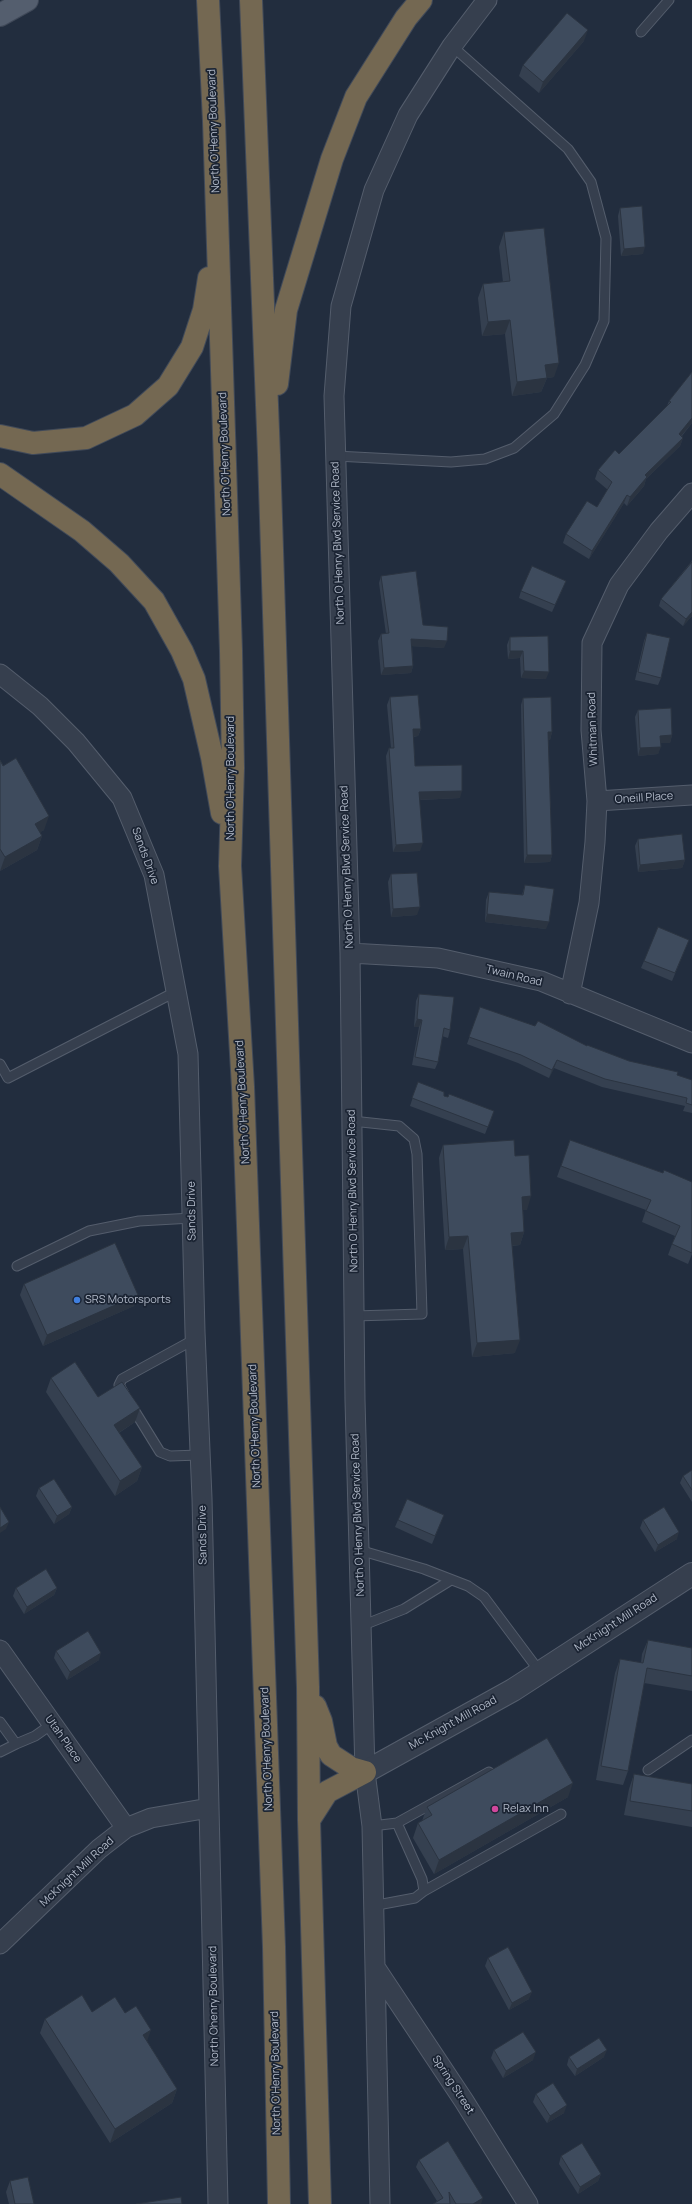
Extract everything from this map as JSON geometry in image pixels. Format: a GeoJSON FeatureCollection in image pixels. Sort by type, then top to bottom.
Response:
{"type":"FeatureCollection","features":[{"type":"Feature","properties":{"kind":"highway","name":"North O'Henry Boulevard"},"geometry":{"type":"LineString","coordinates":[[208,0],[214,121],[231,651],[233,768],[230,866],[244,1119],[273,1931],[279,2204]]}},
{"type":"Feature","properties":{"kind":"highway"},"geometry":{"type":"LineString","coordinates":[[251,0],[269,455],[308,1687],[309,1820],[320,2204]]}},
{"type":"Feature","properties":{"kind":"highway"},"geometry":{"type":"LineString","coordinates":[[269,455],[286,310],[332,159],[356,97],[406,18],[421,0]]}},
{"type":"Feature","properties":{"kind":"highway"},"geometry":{"type":"LineString","coordinates":[[0,436],[33,443],[86,438],[135,415],[168,386],[192,347],[204,310],[209,275],[214,121]]}},
{"type":"Feature","properties":{"kind":"highway"},"geometry":{"type":"LineString","coordinates":[[0,474],[82,531],[119,563],[154,601],[182,651],[194,679],[212,757],[230,866]]}},
{"type":"Feature","properties":{"kind":"highway"},"geometry":{"type":"LineString","coordinates":[[308,1687],[321,1721],[326,1746],[331,1755],[351,1768],[365,1772]]}},
{"type":"Feature","properties":{"kind":"highway"},"geometry":{"type":"LineString","coordinates":[[309,1820],[327,1792],[365,1772]]}},
{"type":"Feature","properties":{"kind":"main road"},"geometry":{"type":"LineString","coordinates":[[0,14],[27,0]]}},
{"type":"Feature","properties":{"kind":"street","name":"North O Henry Blvd Service Road"},"geometry":{"type":"LineString","coordinates":[[365,1772],[354,1316],[350,953],[334,396],[342,306],[374,190],[408,115],[452,46],[488,0]]}},
{"type":"Feature","properties":{"kind":"street","name":"Whitman Road"},"geometry":{"type":"LineString","coordinates":[[570,994],[589,903],[597,801],[591,730],[592,643],[619,584],[659,531],[692,493]]}},
{"type":"Feature","properties":{"kind":"street","name":"Sands Drive"},"geometry":{"type":"LineString","coordinates":[[0,674],[40,706],[70,737],[122,798],[154,875],[177,991],[188,1054],[209,1808]]}},
{"type":"Feature","properties":{"kind":"street","name":"Oneill Place"},"geometry":{"type":"LineString","coordinates":[[597,801],[692,795]]}},
{"type":"Feature","properties":{"kind":"street","name":"Twain Road"},"geometry":{"type":"LineString","coordinates":[[350,953],[438,958],[541,982],[692,1043]]}},
{"type":"Feature","properties":{"kind":"street","name":"McKnight Mill Road"},"geometry":{"type":"LineString","coordinates":[[540,1672],[692,1574]]}},
{"type":"Feature","properties":{"kind":"street","name":"Utah Place"},"geometry":{"type":"LineString","coordinates":[[0,1650],[126,1828]]}},
{"type":"Feature","properties":{"kind":"street","name":"Mc Knight Mill Road"},"geometry":{"type":"LineString","coordinates":[[365,1772],[513,1690],[540,1672]]}},
{"type":"Feature","properties":{"kind":"street"},"geometry":{"type":"LineString","coordinates":[[365,1772],[372,1826],[372,1906],[375,1966],[380,2204]]}},
{"type":"Feature","properties":{"kind":"street","name":"McKnight Mill Road"},"geometry":{"type":"LineString","coordinates":[[0,1944],[99,1849],[126,1828],[151,1818],[209,1808]]}},
{"type":"Feature","properties":{"kind":"street","name":"North Ohenry Boulevard"},"geometry":{"type":"LineString","coordinates":[[209,1808],[218,2204]]}},
{"type":"Feature","properties":{"kind":"street","name":"Spring Street"},"geometry":{"type":"LineString","coordinates":[[375,1966],[464,2101],[528,2204]]}},
{"type":"Feature","properties":{"kind":"lane"},"geometry":{"type":"LineString","coordinates":[[641,32],[669,0]]}},
{"type":"Feature","properties":{"kind":"lane"},"geometry":{"type":"LineString","coordinates":[[336,456],[452,462],[485,459],[514,448],[554,414],[585,365],[604,321],[606,238],[591,182],[568,149],[452,46]]}},
{"type":"Feature","properties":{"kind":"lane"},"geometry":{"type":"LineString","coordinates":[[0,1064],[8,1078],[177,991]]}},
{"type":"Feature","properties":{"kind":"lane"},"geometry":{"type":"LineString","coordinates":[[352,1121],[399,1126],[414,1139],[417,1154],[422,1314],[354,1316]]}},
{"type":"Feature","properties":{"kind":"lane"},"geometry":{"type":"LineString","coordinates":[[17,1266],[89,1230],[139,1221],[192,1218]]}},
{"type":"Feature","properties":{"kind":"lane"},"geometry":{"type":"LineString","coordinates":[[195,1339],[122,1379],[119,1385],[160,1452],[170,1456],[200,1456]]}},
{"type":"Feature","properties":{"kind":"lane"},"geometry":{"type":"LineString","coordinates":[[359,1550],[424,1569],[468,1586],[484,1597],[540,1672]]}},
{"type":"Feature","properties":{"kind":"lane"},"geometry":{"type":"LineString","coordinates":[[361,1626],[404,1609],[451,1580]]}},
{"type":"Feature","properties":{"kind":"lane"},"geometry":{"type":"LineString","coordinates":[[0,1722],[16,1744]]}},
{"type":"Feature","properties":{"kind":"lane"},"geometry":{"type":"LineString","coordinates":[[0,1752],[35,1736],[52,1724]]}},
{"type":"Feature","properties":{"kind":"lane"},"geometry":{"type":"LineString","coordinates":[[648,1770],[692,1740]]}},
{"type":"Feature","properties":{"kind":"lane"},"geometry":{"type":"LineString","coordinates":[[372,1826],[397,1823],[500,1766]]}},
{"type":"Feature","properties":{"kind":"lane"},"geometry":{"type":"LineString","coordinates":[[372,1906],[415,1898],[424,1891],[561,1814]]}},
{"type":"Feature","properties":{"kind":"lane"},"geometry":{"type":"LineString","coordinates":[[397,1823],[422,1879],[424,1891]]}},
{"type":"Feature","properties":{"kind":"building"},"geometry":{"type":"Polygon","coordinates":[[[567,13],[588,30],[543,82],[523,65],[567,13]]]}},
{"type":"Feature","properties":{"kind":"building"},"geometry":{"type":"Polygon","coordinates":[[[642,206],[645,247],[624,249],[620,208],[642,206]]]}},
{"type":"Feature","properties":{"kind":"building"},"geometry":{"type":"Polygon","coordinates":[[[544,228],[559,363],[545,365],[547,378],[517,382],[510,320],[488,322],[483,284],[510,281],[504,232],[544,228]]]}},
{"type":"Feature","properties":{"kind":"building"},"geometry":{"type":"Polygon","coordinates":[[[692,372],[692,418],[679,434],[683,438],[645,475],[647,477],[630,497],[627,495],[592,551],[566,534],[587,501],[597,507],[612,482],[598,470],[615,450],[619,454],[671,402],[669,401],[692,372]]]}},
{"type":"Feature","properties":{"kind":"building"},"geometry":{"type":"Polygon","coordinates":[[[692,562],[692,612],[686,619],[661,599],[692,562]]]}},
{"type":"Feature","properties":{"kind":"building"},"geometry":{"type":"Polygon","coordinates":[[[532,566],[566,581],[555,605],[521,591],[532,566]]]}},
{"type":"Feature","properties":{"kind":"building"},"geometry":{"type":"Polygon","coordinates":[[[416,571],[423,625],[448,627],[447,641],[411,639],[413,666],[384,668],[381,634],[389,633],[381,576],[416,571]]]}},
{"type":"Feature","properties":{"kind":"building"},"geometry":{"type":"Polygon","coordinates":[[[647,633],[670,638],[661,678],[638,672],[647,633]]]}},
{"type":"Feature","properties":{"kind":"building"},"geometry":{"type":"Polygon","coordinates":[[[548,636],[549,672],[524,671],[523,651],[510,651],[510,637],[548,636]]]}},
{"type":"Feature","properties":{"kind":"building"},"geometry":{"type":"Polygon","coordinates":[[[418,695],[421,729],[413,729],[415,766],[462,765],[462,791],[419,792],[423,843],[396,845],[389,748],[394,748],[390,697],[418,695]]]}},
{"type":"Feature","properties":{"kind":"building"},"geometry":{"type":"Polygon","coordinates":[[[551,697],[552,732],[548,732],[552,855],[527,855],[523,698],[551,697]]]}},
{"type":"Feature","properties":{"kind":"building"},"geometry":{"type":"Polygon","coordinates":[[[671,708],[672,735],[660,736],[661,747],[640,748],[638,710],[671,708]]]}},
{"type":"Feature","properties":{"kind":"building"},"geometry":{"type":"Polygon","coordinates":[[[16,758],[49,816],[35,824],[42,836],[5,857],[0,849],[0,760],[3,766],[16,758]]]}},
{"type":"Feature","properties":{"kind":"building"},"geometry":{"type":"Polygon","coordinates":[[[682,834],[685,860],[640,865],[638,839],[682,834]]]}},
{"type":"Feature","properties":{"kind":"building"},"geometry":{"type":"Polygon","coordinates":[[[417,873],[420,907],[393,909],[391,874],[417,873]]]}},
{"type":"Feature","properties":{"kind":"building"},"geometry":{"type":"Polygon","coordinates":[[[525,885],[554,889],[549,922],[487,914],[489,892],[523,895],[525,885]]]}},
{"type":"Feature","properties":{"kind":"building"},"geometry":{"type":"Polygon","coordinates":[[[658,927],[689,940],[675,973],[644,961],[658,927]]]}},
{"type":"Feature","properties":{"kind":"building"},"geometry":{"type":"Polygon","coordinates":[[[419,994],[454,997],[450,1030],[444,1028],[438,1062],[415,1057],[422,1020],[417,1019],[419,994]]]}},
{"type":"Feature","properties":{"kind":"building"},"geometry":{"type":"Polygon","coordinates":[[[480,1007],[535,1026],[538,1021],[587,1046],[629,1061],[678,1072],[677,1075],[692,1080],[692,1105],[686,1103],[687,1098],[605,1079],[557,1060],[552,1070],[521,1055],[469,1037],[480,1007]]]}},
{"type":"Feature","properties":{"kind":"building"},"geometry":{"type":"Polygon","coordinates":[[[418,1082],[444,1092],[444,1096],[448,1097],[449,1094],[494,1111],[488,1127],[412,1098],[418,1082]]]}},
{"type":"Feature","properties":{"kind":"building"},"geometry":{"type":"Polygon","coordinates":[[[514,1140],[515,1156],[529,1155],[531,1196],[522,1197],[524,1232],[511,1233],[520,1340],[477,1343],[468,1236],[449,1237],[443,1145],[514,1140]]]}},
{"type":"Feature","properties":{"kind":"building"},"geometry":{"type":"Polygon","coordinates":[[[570,1140],[663,1173],[664,1170],[692,1182],[692,1253],[672,1244],[680,1226],[646,1211],[651,1200],[561,1166],[570,1140]]]}},
{"type":"Feature","properties":{"kind":"building","name":"SRS Motorsports"},"geometry":{"type":"Polygon","coordinates":[[[115,1243],[138,1295],[47,1335],[24,1284],[115,1243]]]}},
{"type":"Feature","properties":{"kind":"building"},"geometry":{"type":"Polygon","coordinates":[[[75,1362],[98,1397],[122,1382],[140,1408],[114,1425],[142,1467],[120,1481],[51,1378],[75,1362]]]}},
{"type":"Feature","properties":{"kind":"building"},"geometry":{"type":"Polygon","coordinates":[[[692,1470],[692,1490],[683,1476],[692,1470]]]}},
{"type":"Feature","properties":{"kind":"building"},"geometry":{"type":"Polygon","coordinates":[[[54,1479],[72,1507],[57,1516],[39,1488],[54,1479]]]}},
{"type":"Feature","properties":{"kind":"building"},"geometry":{"type":"Polygon","coordinates":[[[407,1499],[444,1515],[435,1536],[398,1520],[407,1499]]]}},
{"type":"Feature","properties":{"kind":"building"},"geometry":{"type":"Polygon","coordinates":[[[0,1507],[9,1522],[0,1528],[0,1507]]]}},
{"type":"Feature","properties":{"kind":"building"},"geometry":{"type":"Polygon","coordinates":[[[664,1507],[679,1532],[658,1545],[643,1520],[664,1507]]]}},
{"type":"Feature","properties":{"kind":"building"},"geometry":{"type":"Polygon","coordinates":[[[46,1569],[57,1588],[27,1607],[16,1588],[46,1569]]]}},
{"type":"Feature","properties":{"kind":"building"},"geometry":{"type":"Polygon","coordinates":[[[88,1631],[101,1653],[70,1672],[56,1651],[88,1631]]]}},
{"type":"Feature","properties":{"kind":"building"},"geometry":{"type":"Polygon","coordinates":[[[648,1640],[692,1648],[692,1676],[647,1668],[628,1771],[601,1766],[620,1659],[643,1663],[648,1640]]]}},
{"type":"Feature","properties":{"kind":"building","name":"Relax Inn"},"geometry":{"type":"Polygon","coordinates":[[[547,1738],[573,1783],[439,1860],[418,1823],[432,1815],[427,1807],[547,1738]]]}},
{"type":"Feature","properties":{"kind":"building"},"geometry":{"type":"Polygon","coordinates":[[[634,1774],[692,1784],[692,1811],[630,1801],[634,1774]]]}},
{"type":"Feature","properties":{"kind":"building"},"geometry":{"type":"Polygon","coordinates":[[[508,1947],[532,1992],[512,2003],[488,1958],[508,1947]]]}},
{"type":"Feature","properties":{"kind":"building"},"geometry":{"type":"Polygon","coordinates":[[[82,1995],[92,2012],[115,1997],[125,2013],[136,2006],[151,2030],[143,2035],[177,2089],[115,2129],[45,2019],[82,1995]]]}},
{"type":"Feature","properties":{"kind":"building"},"geometry":{"type":"Polygon","coordinates":[[[523,2032],[536,2052],[506,2071],[494,2050],[523,2032]]]}},
{"type":"Feature","properties":{"kind":"building"},"geometry":{"type":"Polygon","coordinates":[[[599,2038],[607,2050],[577,2069],[569,2057],[599,2038]]]}},
{"type":"Feature","properties":{"kind":"building"},"geometry":{"type":"Polygon","coordinates":[[[553,2083],[567,2105],[550,2116],[536,2094],[553,2083]]]}},
{"type":"Feature","properties":{"kind":"building"},"geometry":{"type":"Polygon","coordinates":[[[448,2141],[483,2198],[473,2204],[456,2204],[449,2192],[450,2204],[433,2204],[443,2198],[419,2160],[448,2141]]]}},
{"type":"Feature","properties":{"kind":"building"},"geometry":{"type":"Polygon","coordinates":[[[582,2143],[601,2174],[580,2187],[561,2156],[582,2143]]]}},
{"type":"Feature","properties":{"kind":"building"},"geometry":{"type":"Polygon","coordinates":[[[28,2177],[34,2204],[15,2204],[10,2181],[28,2177]]]}},
{"type":"Feature","properties":{"kind":"building"},"geometry":{"type":"Polygon","coordinates":[[[181,2197],[182,2204],[136,2204],[181,2197]]]}},
{"type":"Feature","properties":{"kind":"place","name":"SRS Motorsports"},"geometry":{"type":"Point","coordinates":[77,1300]}},
{"type":"Feature","properties":{"kind":"place","name":"Relax Inn"},"geometry":{"type":"Point","coordinates":[495,1809]}}]}
